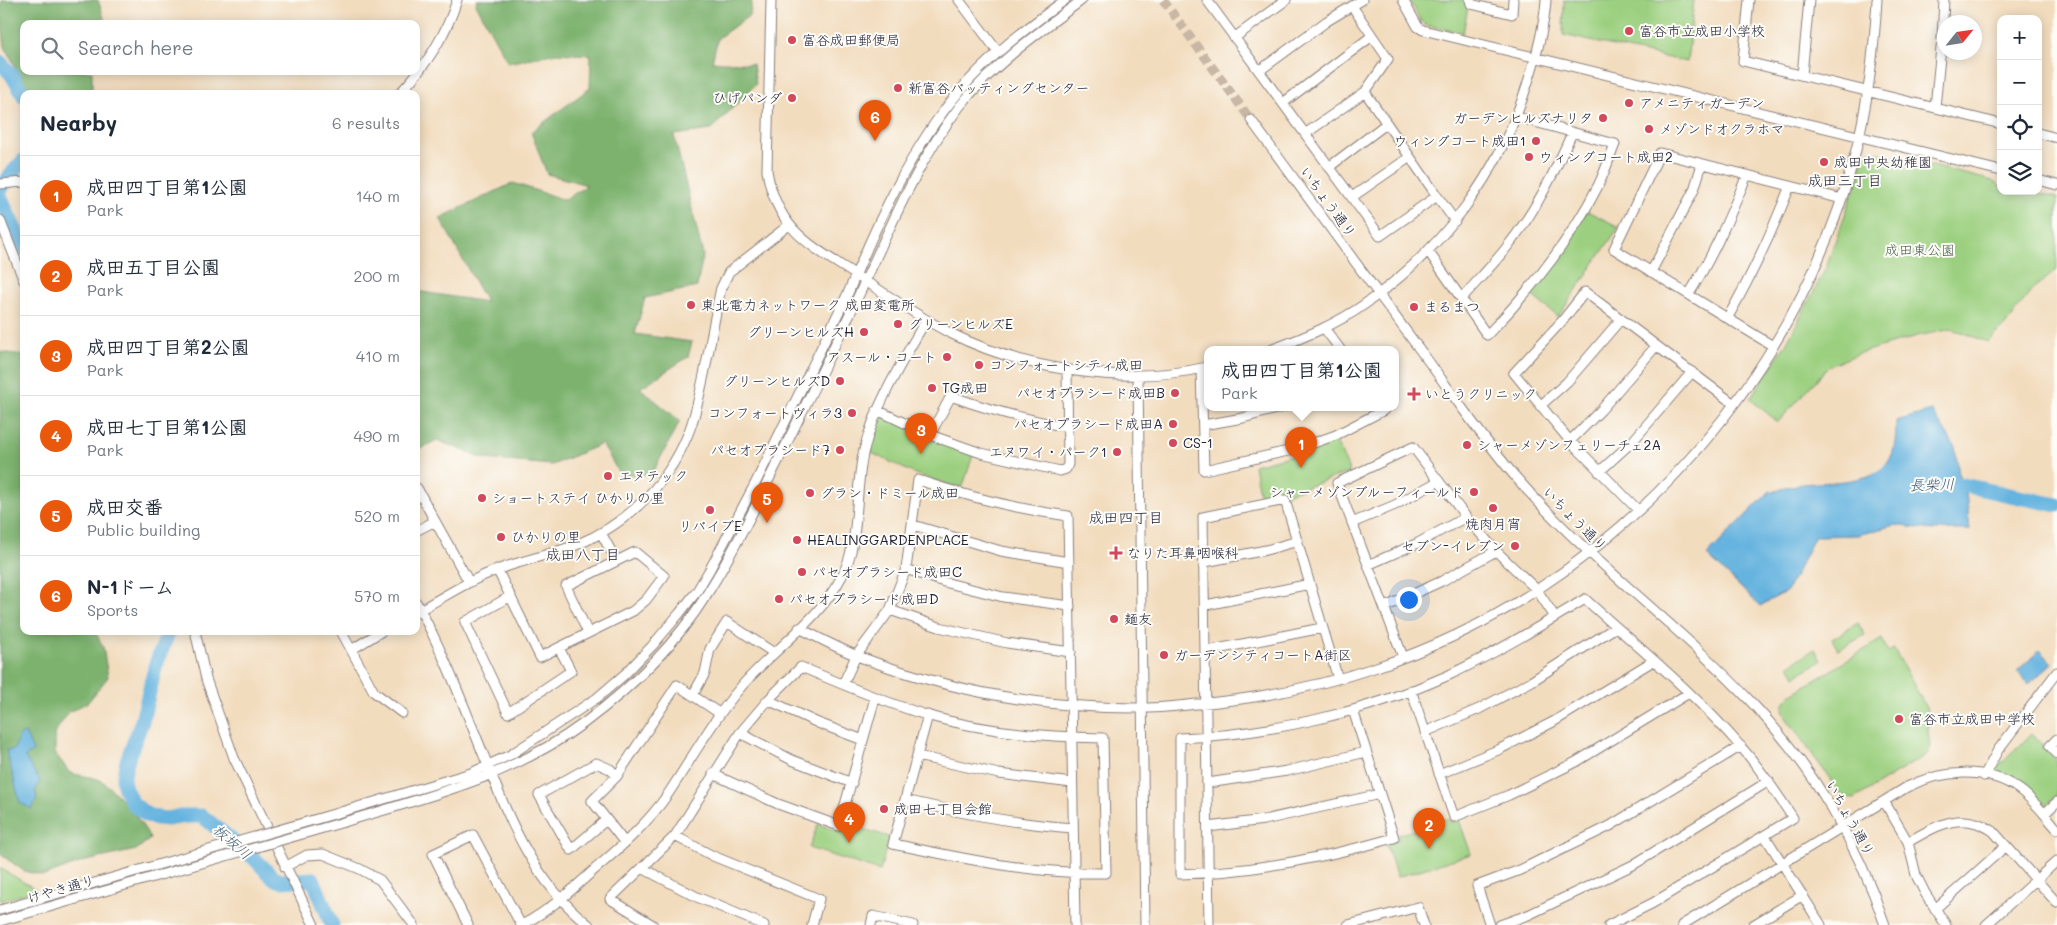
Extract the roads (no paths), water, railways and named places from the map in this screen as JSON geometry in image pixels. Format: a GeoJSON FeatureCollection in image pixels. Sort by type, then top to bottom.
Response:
{"type":"FeatureCollection","features":[{"type":"Feature","properties":{"kind":"street"},"geometry":{"type":"LineString","coordinates":[[420,69],[427,61],[453,14],[457,0]]}},
{"type":"Feature","properties":{"kind":"street"},"geometry":{"type":"LineString","coordinates":[[771,0],[767,171],[771,192],[778,210],[789,225],[813,247],[926,320],[951,334],[994,352],[1067,370],[1138,375],[1204,368],[1204,470],[1297,449],[1336,434],[1382,411]]}},
{"type":"Feature","properties":{"kind":"street"},"geometry":{"type":"LineString","coordinates":[[959,0],[998,52]]}},
{"type":"Feature","properties":{"kind":"street"},"geometry":{"type":"LineString","coordinates":[[0,910],[471,773],[537,739],[598,698],[639,660],[697,591],[740,514],[896,191],[926,137],[958,92],[998,52],[1065,0]]}},
{"type":"Feature","properties":{"kind":"street","name":"けやき通り"},"geometry":{"type":"LineString","coordinates":[[0,921],[344,822],[492,775],[552,743],[581,725],[605,706],[652,662],[692,616],[707,595],[743,532],[928,153],[961,106],[981,82],[1082,0]]}},
{"type":"Feature","properties":{"kind":"street"},"geometry":{"type":"LineString","coordinates":[[1234,38],[1286,0]]}},
{"type":"Feature","properties":{"kind":"street"},"geometry":{"type":"LineString","coordinates":[[1259,71],[1327,21],[1362,0]]}},
{"type":"Feature","properties":{"kind":"street"},"geometry":{"type":"LineString","coordinates":[[1403,0],[1418,27],[1423,30],[1997,170]]}},
{"type":"Feature","properties":{"kind":"street"},"geometry":{"type":"LineString","coordinates":[[1470,0],[1471,4],[1512,14],[1513,0]]}},
{"type":"Feature","properties":{"kind":"street"},"geometry":{"type":"LineString","coordinates":[[1280,346],[1324,328],[1364,304],[1428,251],[1455,222],[1489,174],[1517,117],[1536,57],[1546,0]]}},
{"type":"Feature","properties":{"kind":"street"},"geometry":{"type":"LineString","coordinates":[[1749,0],[1743,61],[1997,123]]}},
{"type":"Feature","properties":{"kind":"street"},"geometry":{"type":"LineString","coordinates":[[1802,75],[1809,0]]}},
{"type":"Feature","properties":{"kind":"street"},"geometry":{"type":"LineString","coordinates":[[799,628],[856,656],[953,686],[1008,697],[1071,704],[1142,708],[1206,704],[1270,695],[1338,679],[1403,657],[1480,623],[1537,590],[1588,552],[1638,510],[1690,458],[1734,404],[1774,346],[1815,267],[1842,199],[1859,136],[1868,92],[1877,0]]}},
{"type":"Feature","properties":{"kind":"street"},"geometry":{"type":"LineString","coordinates":[[1935,107],[1944,0]]}},
{"type":"Feature","properties":{"kind":"street"},"geometry":{"type":"LineString","coordinates":[[1210,1],[1234,38],[1380,236],[1436,196]]}},
{"type":"Feature","properties":{"kind":"street"},"geometry":{"type":"LineString","coordinates":[[1305,134],[1365,92],[1388,58],[1352,6]]}},
{"type":"Feature","properties":{"kind":"street"},"geometry":{"type":"LineString","coordinates":[[1282,103],[1372,36]]}},
{"type":"Feature","properties":{"kind":"street"},"geometry":{"type":"LineString","coordinates":[[402,90],[415,75]]}},
{"type":"Feature","properties":{"kind":"street"},"geometry":{"type":"LineString","coordinates":[[1365,92],[1455,222]]}},
{"type":"Feature","properties":{"kind":"street"},"geometry":{"type":"LineString","coordinates":[[1428,251],[1487,334],[1515,306],[1562,246],[1599,183],[1615,144],[1517,117]]}},
{"type":"Feature","properties":{"kind":"street","name":"いちょう通り"},"geometry":{"type":"LineString","coordinates":[[1251,120],[1378,294],[1518,480],[1588,552],[1698,650],[1753,704],[1793,751],[1842,827],[1869,881],[1885,925]]}},
{"type":"Feature","properties":{"kind":"street"},"geometry":{"type":"LineString","coordinates":[[1329,166],[1386,124]]}},
{"type":"Feature","properties":{"kind":"street"},"geometry":{"type":"LineString","coordinates":[[1462,298],[1510,243],[1525,222],[1557,167],[1572,133]]}},
{"type":"Feature","properties":{"kind":"street"},"geometry":{"type":"LineString","coordinates":[[2042,134],[2057,138]]}},
{"type":"Feature","properties":{"kind":"street"},"geometry":{"type":"LineString","coordinates":[[1774,346],[1614,250],[1660,154],[1842,199]]}},
{"type":"Feature","properties":{"kind":"street"},"geometry":{"type":"LineString","coordinates":[[1352,197],[1410,156]]}},
{"type":"Feature","properties":{"kind":"street"},"geometry":{"type":"LineString","coordinates":[[1652,272],[1694,190],[1702,164]]}},
{"type":"Feature","properties":{"kind":"street"},"geometry":{"type":"LineString","coordinates":[[1689,294],[1705,269],[1747,175]]}},
{"type":"Feature","properties":{"kind":"street"},"geometry":{"type":"LineString","coordinates":[[2042,181],[2057,185]]}},
{"type":"Feature","properties":{"kind":"street"},"geometry":{"type":"LineString","coordinates":[[0,184],[20,182]]}},
{"type":"Feature","properties":{"kind":"street"},"geometry":{"type":"LineString","coordinates":[[1728,318],[1770,237],[1790,186]]}},
{"type":"Feature","properties":{"kind":"street"},"geometry":{"type":"LineString","coordinates":[[0,220],[20,271]]}},
{"type":"Feature","properties":{"kind":"street"},"geometry":{"type":"LineString","coordinates":[[420,607],[497,569],[577,545],[625,518],[647,498],[663,479],[682,448],[697,405],[721,288],[729,272],[789,225]]}},
{"type":"Feature","properties":{"kind":"street"},"geometry":{"type":"LineString","coordinates":[[1638,510],[1570,441],[1514,372],[1563,320],[1585,292],[1734,404]]}},
{"type":"Feature","properties":{"kind":"street"},"geometry":{"type":"LineString","coordinates":[[1540,406],[1567,382],[1621,319]]}},
{"type":"Feature","properties":{"kind":"street"},"geometry":{"type":"LineString","coordinates":[[468,925],[433,854],[473,834],[522,925],[544,913],[625,843],[644,823],[667,794],[719,713],[774,652],[828,597],[842,575],[851,547],[864,450],[878,410],[887,389],[926,320]]}},
{"type":"Feature","properties":{"kind":"street"},"geometry":{"type":"LineString","coordinates":[[1324,328],[1338,346]]}},
{"type":"Feature","properties":{"kind":"street"},"geometry":{"type":"LineString","coordinates":[[1570,441],[1601,410],[1656,346]]}},
{"type":"Feature","properties":{"kind":"street"},"geometry":{"type":"LineString","coordinates":[[878,410],[930,435],[981,453],[1060,471],[1066,470],[1068,464],[1067,370]]}},
{"type":"Feature","properties":{"kind":"street"},"geometry":{"type":"LineString","coordinates":[[1599,472],[1632,442],[1692,372]]}},
{"type":"Feature","properties":{"kind":"street"},"geometry":{"type":"LineString","coordinates":[[1138,375],[1145,925]]}},
{"type":"Feature","properties":{"kind":"street"},"geometry":{"type":"LineString","coordinates":[[930,435],[951,396],[1028,420],[1068,426]]}},
{"type":"Feature","properties":{"kind":"street"},"geometry":{"type":"LineString","coordinates":[[1203,425],[1268,411]]}},
{"type":"Feature","properties":{"kind":"street"},"geometry":{"type":"LineString","coordinates":[[1403,657],[1337,483],[1414,447],[1466,517],[1496,551],[1537,590],[1555,618]]}},
{"type":"Feature","properties":{"kind":"street"},"geometry":{"type":"LineString","coordinates":[[843,684],[856,656],[890,610],[906,569],[918,480],[961,494],[1022,510],[1068,516],[1075,925]]}},
{"type":"Feature","properties":{"kind":"street"},"geometry":{"type":"LineString","coordinates":[[1352,523],[1395,505],[1440,482]]}},
{"type":"Feature","properties":{"kind":"street"},"geometry":{"type":"LineString","coordinates":[[420,494],[469,582]]}},
{"type":"Feature","properties":{"kind":"street"},"geometry":{"type":"LineString","coordinates":[[1209,925],[1208,736],[1203,517],[1286,500],[1338,679]]}},
{"type":"Feature","properties":{"kind":"street"},"geometry":{"type":"LineString","coordinates":[[1368,565],[1466,517]]}},
{"type":"Feature","properties":{"kind":"street"},"geometry":{"type":"LineString","coordinates":[[420,530],[435,521]]}},
{"type":"Feature","properties":{"kind":"street"},"geometry":{"type":"LineString","coordinates":[[913,525],[1001,551],[1069,562]]}},
{"type":"Feature","properties":{"kind":"street"},"geometry":{"type":"LineString","coordinates":[[601,533],[616,560]]}},
{"type":"Feature","properties":{"kind":"street"},"geometry":{"type":"LineString","coordinates":[[1205,562],[1266,550],[1298,541]]}},
{"type":"Feature","properties":{"kind":"street"},"geometry":{"type":"LineString","coordinates":[[1385,607],[1442,581],[1496,551]]}},
{"type":"Feature","properties":{"kind":"street"},"geometry":{"type":"LineString","coordinates":[[497,569],[540,657],[633,611],[646,600],[664,576],[635,552],[566,586],[588,633]]}},
{"type":"Feature","properties":{"kind":"street"},"geometry":{"type":"LineString","coordinates":[[906,569],[944,582],[1003,597],[1070,606]]}},
{"type":"Feature","properties":{"kind":"street"},"geometry":{"type":"LineString","coordinates":[[1206,605],[1310,584]]}},
{"type":"Feature","properties":{"kind":"street"},"geometry":{"type":"LineString","coordinates":[[511,596],[465,622],[508,713],[571,671],[559,648]]}},
{"type":"Feature","properties":{"kind":"street"},"geometry":{"type":"LineString","coordinates":[[1353,710],[1394,838],[1304,861],[1208,873],[1180,874],[1180,738],[1279,728],[1353,710],[1411,690],[1474,663],[1510,644],[1585,599],[1689,693],[1741,746],[1769,781],[1793,818],[1653,903],[1609,925]]}},
{"type":"Feature","properties":{"kind":"street"},"geometry":{"type":"LineString","coordinates":[[890,610],[939,627],[1007,643],[1071,652]]}},
{"type":"Feature","properties":{"kind":"street"},"geometry":{"type":"LineString","coordinates":[[420,612],[440,651],[524,848],[536,869],[560,900],[589,925]]}},
{"type":"Feature","properties":{"kind":"street"},"geometry":{"type":"LineString","coordinates":[[693,695],[705,673],[710,649],[727,622],[774,652]]}},
{"type":"Feature","properties":{"kind":"street"},"geometry":{"type":"LineString","coordinates":[[1425,732],[1479,709],[1532,681],[1616,627]]}},
{"type":"Feature","properties":{"kind":"street"},"geometry":{"type":"LineString","coordinates":[[1206,651],[1322,628]]}},
{"type":"Feature","properties":{"kind":"street"},"geometry":{"type":"LineString","coordinates":[[196,635],[206,679],[234,758],[314,925]]}},
{"type":"Feature","properties":{"kind":"street"},"geometry":{"type":"LineString","coordinates":[[343,635],[374,692],[402,713]]}},
{"type":"Feature","properties":{"kind":"street"},"geometry":{"type":"LineString","coordinates":[[351,650],[375,635]]}},
{"type":"Feature","properties":{"kind":"street"},"geometry":{"type":"LineString","coordinates":[[1439,774],[1498,750],[1553,722],[1653,662]]}},
{"type":"Feature","properties":{"kind":"street"},"geometry":{"type":"LineString","coordinates":[[653,925],[610,899],[675,836],[740,734],[768,700],[801,667],[875,698],[928,715],[1004,731],[1073,738],[1103,738],[1106,873],[1074,874],[1018,868],[893,844],[928,715]]}},
{"type":"Feature","properties":{"kind":"street"},"geometry":{"type":"LineString","coordinates":[[1984,776],[1998,750],[2057,672]]}},
{"type":"Feature","properties":{"kind":"street"},"geometry":{"type":"LineString","coordinates":[[625,843],[592,801],[617,776],[677,685],[719,713]]}},
{"type":"Feature","properties":{"kind":"street"},"geometry":{"type":"LineString","coordinates":[[1411,690],[1454,818],[1509,796],[1576,762],[1689,693]]}},
{"type":"Feature","properties":{"kind":"street"},"geometry":{"type":"LineString","coordinates":[[713,774],[778,804],[839,826],[875,698]]}},
{"type":"Feature","properties":{"kind":"street"},"geometry":{"type":"LineString","coordinates":[[768,700],[863,740]]}},
{"type":"Feature","properties":{"kind":"street"},"geometry":{"type":"LineString","coordinates":[[740,734],[792,760],[852,783]]}},
{"type":"Feature","properties":{"kind":"street"},"geometry":{"type":"LineString","coordinates":[[2057,739],[2050,746],[2057,754]]}},
{"type":"Feature","properties":{"kind":"street"},"geometry":{"type":"LineString","coordinates":[[1490,925],[1477,886],[1520,870],[1610,826],[1741,746]]}},
{"type":"Feature","properties":{"kind":"street"},"geometry":{"type":"LineString","coordinates":[[1208,783],[1287,771],[1366,752]]}},
{"type":"Feature","properties":{"kind":"street"},"geometry":{"type":"LineString","coordinates":[[917,756],[989,772],[1037,780],[1072,783]]}},
{"type":"Feature","properties":{"kind":"street"},"geometry":{"type":"LineString","coordinates":[[606,820],[571,850],[539,795],[596,762],[610,769],[617,776]]}},
{"type":"Feature","properties":{"kind":"street"},"geometry":{"type":"LineString","coordinates":[[1682,925],[1924,778],[1945,773],[1995,777],[2028,796],[2057,828]]}},
{"type":"Feature","properties":{"kind":"street"},"geometry":{"type":"LineString","coordinates":[[1500,925],[1537,910],[1633,865],[1769,781]]}},
{"type":"Feature","properties":{"kind":"street"},"geometry":{"type":"LineString","coordinates":[[1208,827],[1264,820],[1380,794]]}},
{"type":"Feature","properties":{"kind":"street"},"geometry":{"type":"LineString","coordinates":[[905,800],[993,818],[1041,826],[1072,828]]}},
{"type":"Feature","properties":{"kind":"street"},"geometry":{"type":"LineString","coordinates":[[1884,801],[1908,842],[1916,876],[1946,925]]}},
{"type":"Feature","properties":{"kind":"street"},"geometry":{"type":"LineString","coordinates":[[2044,814],[2057,802]]}},
{"type":"Feature","properties":{"kind":"street"},"geometry":{"type":"LineString","coordinates":[[1908,842],[1942,823],[1962,821],[1981,823],[1993,831],[2057,903]]}},
{"type":"Feature","properties":{"kind":"street"},"geometry":{"type":"LineString","coordinates":[[675,836],[721,860],[819,899],[812,925]]}},
{"type":"Feature","properties":{"kind":"street"},"geometry":{"type":"LineString","coordinates":[[1765,836],[1821,925]]}},
{"type":"Feature","properties":{"kind":"street"},"geometry":{"type":"LineString","coordinates":[[1935,909],[2006,846]]}},
{"type":"Feature","properties":{"kind":"street"},"geometry":{"type":"LineString","coordinates":[[287,871],[308,855],[323,854],[360,869],[380,880],[414,925]]}},
{"type":"Feature","properties":{"kind":"street"},"geometry":{"type":"LineString","coordinates":[[1986,925],[2057,861]]}},
{"type":"Feature","properties":{"kind":"street"},"geometry":{"type":"LineString","coordinates":[[642,868],[697,897],[764,925]]}},
{"type":"Feature","properties":{"kind":"street"},"geometry":{"type":"LineString","coordinates":[[1753,925],[1803,895]]}},
{"type":"Feature","properties":{"kind":"street"},"geometry":{"type":"LineString","coordinates":[[1348,925],[1418,907],[1424,925]]}},
{"type":"Feature","properties":{"kind":"street"},"geometry":{"type":"LineString","coordinates":[[871,925],[873,916],[913,925]]}},
{"type":"Feature","properties":{"kind":"water"},"geometry":{"type":"Polygon","coordinates":[[[1932,411],[1955,447],[1960,482],[1965,483],[1970,530],[1933,530],[1895,525],[1858,535],[1815,536],[1787,591],[1760,606],[1707,555],[1770,491],[1773,492],[1799,485],[1863,478],[1874,473],[1883,467],[1892,455],[1896,421],[1932,411]]]}},
{"type":"Feature","properties":{"kind":"water"},"geometry":{"type":"Polygon","coordinates":[[[2040,650],[2052,663],[2029,684],[2017,671],[2040,650]]]}},
{"type":"Feature","properties":{"kind":"water"},"geometry":{"type":"Polygon","coordinates":[[[25,733],[33,751],[25,757],[40,781],[35,791],[37,798],[32,809],[20,803],[6,750],[14,750],[19,736],[25,733]]]}},
{"type":"Feature","properties":{"kind":"waterway","name":"板坂川"},"geometry":{"type":"LineString","coordinates":[[0,62],[12,75],[21,90]]}},
{"type":"Feature","properties":{"kind":"waterway","name":"板坂川"},"geometry":{"type":"LineString","coordinates":[[0,191],[20,164]]}},
{"type":"Feature","properties":{"kind":"waterway","name":"板坂川"},"geometry":{"type":"LineString","coordinates":[[0,197],[20,240]]}},
{"type":"Feature","properties":{"kind":"waterway","name":"長柴川"},"geometry":{"type":"LineString","coordinates":[[1944,483],[1949,482],[2057,505]]}},
{"type":"Feature","properties":{"kind":"waterway","name":"板坂川"},"geometry":{"type":"LineString","coordinates":[[167,635],[156,664],[142,721],[127,761],[123,780],[125,789],[133,804],[147,815],[157,818],[202,816],[255,859],[273,878],[281,881],[313,879],[332,925]]}},
{"type":"Feature","properties":{"kind":"tunnel"},"geometry":{"type":"LineString","coordinates":[[1163,0],[1251,120]]}},
{"type":"Feature","properties":{"kind":"place","name":"富谷市立成田小学校"},"geometry":{"type":"Point","coordinates":[1629,31]}},
{"type":"Feature","properties":{"kind":"place","name":"富谷成田郵便局"},"geometry":{"type":"Point","coordinates":[792,40]}},
{"type":"Feature","properties":{"kind":"place","name":"新富谷バッティングセンター"},"geometry":{"type":"Point","coordinates":[898,88]}},
{"type":"Feature","properties":{"kind":"place","name":"ひげパンダ"},"geometry":{"type":"Point","coordinates":[792,98]}},
{"type":"Feature","properties":{"kind":"place","name":"アメニティガーデン"},"geometry":{"type":"Point","coordinates":[1629,103]}},
{"type":"Feature","properties":{"kind":"place","name":"ガーデンヒルズナリタ"},"geometry":{"type":"Point","coordinates":[1603,118]}},
{"type":"Feature","properties":{"kind":"place","name":"メゾンドオクラホマ"},"geometry":{"type":"Point","coordinates":[1649,129]}},
{"type":"Feature","properties":{"kind":"place","name":"N-1ドーム"},"geometry":{"type":"Point","coordinates":[875,141]}},
{"type":"Feature","properties":{"kind":"place","name":"ウィングコート成田1"},"geometry":{"type":"Point","coordinates":[1536,141]}},
{"type":"Feature","properties":{"kind":"place","name":"ウィングコート成田2"},"geometry":{"type":"Point","coordinates":[1529,157]}},
{"type":"Feature","properties":{"kind":"place","name":"成田中央幼稚園"},"geometry":{"type":"Point","coordinates":[1824,162]}},
{"type":"Feature","properties":{"kind":"place","name":"東北電力ネットワーク 成田変電所"},"geometry":{"type":"Point","coordinates":[691,305]}},
{"type":"Feature","properties":{"kind":"place","name":"まるまつ"},"geometry":{"type":"Point","coordinates":[1414,307]}},
{"type":"Feature","properties":{"kind":"place","name":"グリーンヒルズE"},"geometry":{"type":"Point","coordinates":[898,324]}},
{"type":"Feature","properties":{"kind":"place","name":"グリーンヒルズH"},"geometry":{"type":"Point","coordinates":[864,332]}},
{"type":"Feature","properties":{"kind":"place","name":"アスール・コート"},"geometry":{"type":"Point","coordinates":[947,357]}},
{"type":"Feature","properties":{"kind":"place","name":"コンフォートシティ成田"},"geometry":{"type":"Point","coordinates":[979,365]}},
{"type":"Feature","properties":{"kind":"place","name":"グリーンヒルズD"},"geometry":{"type":"Point","coordinates":[840,381]}},
{"type":"Feature","properties":{"kind":"place","name":"TG成田"},"geometry":{"type":"Point","coordinates":[932,388]}},
{"type":"Feature","properties":{"kind":"place","name":"パセオプラシード成田B"},"geometry":{"type":"Point","coordinates":[1175,393]}},
{"type":"Feature","properties":{"kind":"place","name":"いとうクリニック"},"geometry":{"type":"Point","coordinates":[1414,394]}},
{"type":"Feature","properties":{"kind":"place","name":"コンフォートヴィラ3"},"geometry":{"type":"Point","coordinates":[852,413]}},
{"type":"Feature","properties":{"kind":"place","name":"パセオプラシード成田A"},"geometry":{"type":"Point","coordinates":[1173,424]}},
{"type":"Feature","properties":{"kind":"place","name":"CS-1"},"geometry":{"type":"Point","coordinates":[1173,443]}},
{"type":"Feature","properties":{"kind":"place","name":"シャーメゾンフェリーチェ2A"},"geometry":{"type":"Point","coordinates":[1467,445]}},
{"type":"Feature","properties":{"kind":"place","name":"パセオプラシード7"},"geometry":{"type":"Point","coordinates":[840,450]}},
{"type":"Feature","properties":{"kind":"place","name":"エヌワイ・パーク1"},"geometry":{"type":"Point","coordinates":[1117,452]}},
{"type":"Feature","properties":{"kind":"place","name":"成田四丁目第2公園"},"geometry":{"type":"Point","coordinates":[921,454]}},
{"type":"Feature","properties":{"kind":"place","name":"成田四丁目第1公園"},"geometry":{"type":"Point","coordinates":[1301,468]}},
{"type":"Feature","properties":{"kind":"place","name":"エヌテック"},"geometry":{"type":"Point","coordinates":[608,476]}},
{"type":"Feature","properties":{"kind":"place","name":"シャーメゾンブルーフィールド"},"geometry":{"type":"Point","coordinates":[1474,492]}},
{"type":"Feature","properties":{"kind":"place","name":"グラン・ドミール成田"},"geometry":{"type":"Point","coordinates":[810,493]}},
{"type":"Feature","properties":{"kind":"place","name":"ショートステイ ひかりの里"},"geometry":{"type":"Point","coordinates":[482,498]}},
{"type":"Feature","properties":{"kind":"place","name":"焼肉月宵"},"geometry":{"type":"Point","coordinates":[1493,508]}},
{"type":"Feature","properties":{"kind":"place","name":"リバイブE"},"geometry":{"type":"Point","coordinates":[710,510]}},
{"type":"Feature","properties":{"kind":"place","name":"成田交番"},"geometry":{"type":"Point","coordinates":[767,523]}},
{"type":"Feature","properties":{"kind":"place","name":"ひかりの里"},"geometry":{"type":"Point","coordinates":[501,537]}},
{"type":"Feature","properties":{"kind":"place","name":"HEALINGGARDENPLACE"},"geometry":{"type":"Point","coordinates":[797,540]}},
{"type":"Feature","properties":{"kind":"place","name":"セブン-イレブン"},"geometry":{"type":"Point","coordinates":[1515,546]}},
{"type":"Feature","properties":{"kind":"place","name":"なりた耳鼻咽喉科"},"geometry":{"type":"Point","coordinates":[1116,553]}},
{"type":"Feature","properties":{"kind":"place","name":"パセオプラシード成田C"},"geometry":{"type":"Point","coordinates":[802,572]}},
{"type":"Feature","properties":{"kind":"place","name":"パセオプラシード成田D"},"geometry":{"type":"Point","coordinates":[779,599]}},
{"type":"Feature","properties":{"kind":"place","name":"麺友"},"geometry":{"type":"Point","coordinates":[1114,619]}},
{"type":"Feature","properties":{"kind":"place","name":"ガーデンシティコートA街区"},"geometry":{"type":"Point","coordinates":[1164,655]}},
{"type":"Feature","properties":{"kind":"place","name":"富谷市立成田中学校"},"geometry":{"type":"Point","coordinates":[1899,719]}},
{"type":"Feature","properties":{"kind":"place","name":"成田七丁目会館"},"geometry":{"type":"Point","coordinates":[884,809]}},
{"type":"Feature","properties":{"kind":"place","name":"成田七丁目第1公園"},"geometry":{"type":"Point","coordinates":[849,843]}},
{"type":"Feature","properties":{"kind":"place","name":"成田五丁目公園"},"geometry":{"type":"Point","coordinates":[1429,849]}},
{"type":"Feature","properties":{"kind":"district","name":"成田三丁目"},"geometry":{"type":"Point","coordinates":[1845,181]}},
{"type":"Feature","properties":{"kind":"district","name":"成田四丁目"},"geometry":{"type":"Point","coordinates":[1126,518]}},
{"type":"Feature","properties":{"kind":"district","name":"成田八丁目"},"geometry":{"type":"Point","coordinates":[583,555]}},
{"type":"Feature","properties":{"kind":"park label","name":"成田東公園"},"geometry":{"type":"Point","coordinates":[1920,250]}}]}
